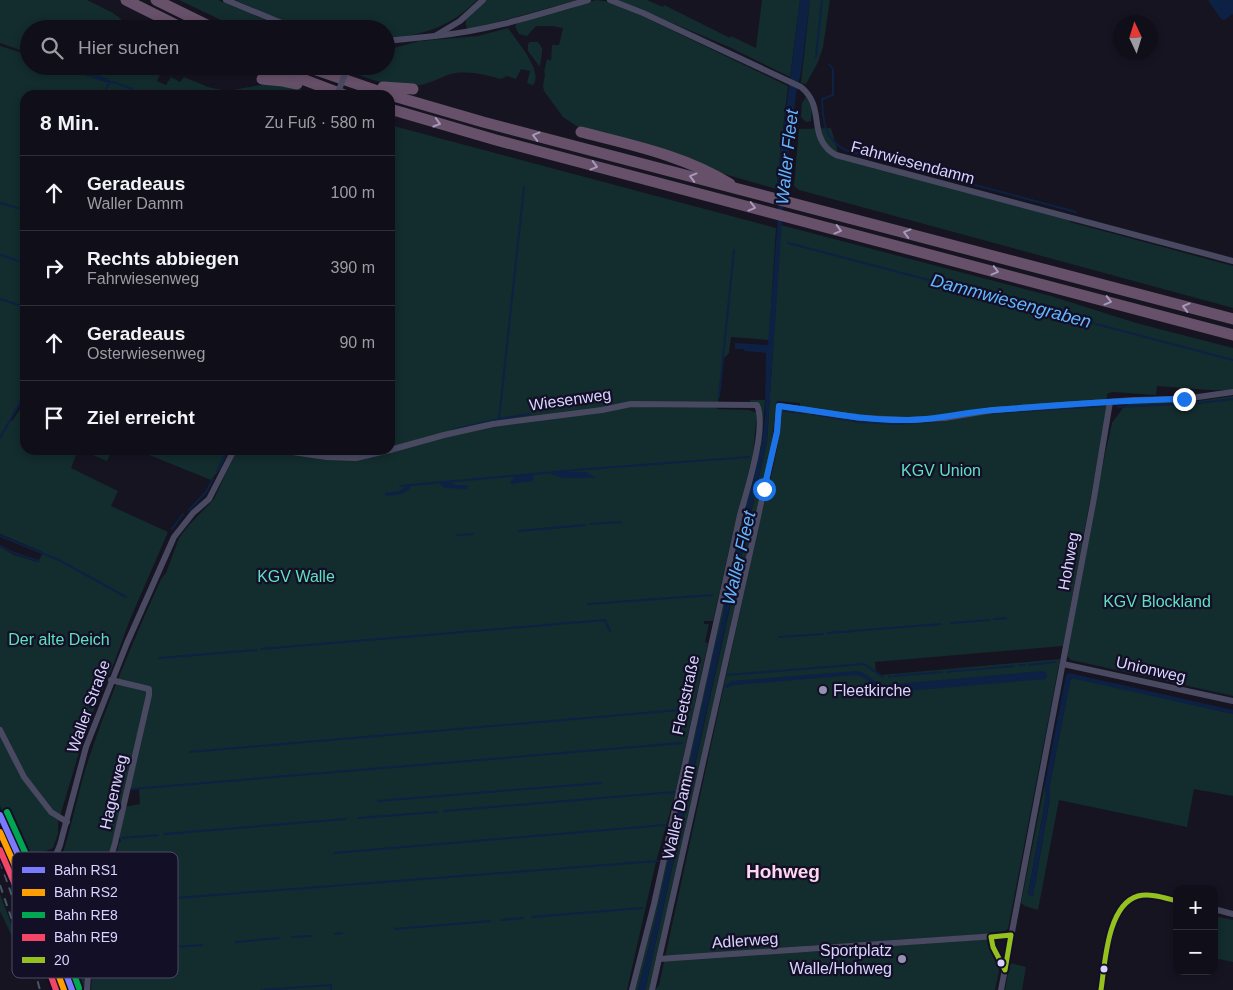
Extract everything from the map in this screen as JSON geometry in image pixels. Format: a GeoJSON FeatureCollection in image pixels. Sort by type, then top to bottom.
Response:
{"type":"FeatureCollection","features":[{"type":"Feature","properties":{"kind":"highway"},"geometry":{"type":"LineString","coordinates":[[126,0],[166,20]]}},
{"type":"Feature","properties":{"kind":"highway"},"geometry":{"type":"LineString","coordinates":[[156,0],[197,20]]}},
{"type":"Feature","properties":{"kind":"highway"},"geometry":{"type":"LineString","coordinates":[[290,75],[327,90]]}},
{"type":"Feature","properties":{"kind":"highway"},"geometry":{"type":"LineString","coordinates":[[329,75],[373,90]]}},
{"type":"Feature","properties":{"kind":"highway"},"geometry":{"type":"LineString","coordinates":[[262,79],[283,81],[323,90]]}},
{"type":"Feature","properties":{"kind":"highway"},"geometry":{"type":"LineString","coordinates":[[356,85],[413,90]]}},
{"type":"Feature","properties":{"kind":"highway"},"geometry":{"type":"LineString","coordinates":[[395,96],[483,122],[791,204],[1233,319]]}},
{"type":"Feature","properties":{"kind":"highway"},"geometry":{"type":"LineString","coordinates":[[395,110],[496,140],[1233,334]]}},
{"type":"Feature","properties":{"kind":"highway"},"geometry":{"type":"LineString","coordinates":[[582,132],[665,153],[718,176],[740,190]]}},
{"type":"Feature","properties":{"kind":"street"},"geometry":{"type":"LineString","coordinates":[[226,0],[274,20]]}},
{"type":"Feature","properties":{"kind":"street"},"geometry":{"type":"LineString","coordinates":[[435,36],[460,21],[483,0]]}},
{"type":"Feature","properties":{"kind":"street"},"geometry":{"type":"LineString","coordinates":[[395,41],[464,33],[509,24],[588,0]]}},
{"type":"Feature","properties":{"kind":"street","name":"Fahrwiesendamm"},"geometry":{"type":"LineString","coordinates":[[610,0],[801,87],[807,92],[815,108],[821,138],[826,147],[836,155],[1233,261]]}},
{"type":"Feature","properties":{"kind":"street"},"geometry":{"type":"LineString","coordinates":[[460,21],[464,33]]}},
{"type":"Feature","properties":{"kind":"street"},"geometry":{"type":"LineString","coordinates":[[333,90],[342,75]]}},
{"type":"Feature","properties":{"kind":"street"},"geometry":{"type":"LineString","coordinates":[[1110,402],[1184,399],[1233,392]]}},
{"type":"Feature","properties":{"kind":"street","name":"Waller Damm"},"geometry":{"type":"LineString","coordinates":[[652,990],[777,432],[779,406],[861,418],[909,420],[945,418],[993,410],[1110,402]]}},
{"type":"Feature","properties":{"kind":"street","name":"Hohweg"},"geometry":{"type":"LineString","coordinates":[[1001,990],[1110,402]]}},
{"type":"Feature","properties":{"kind":"street","name":"Wiesenweg"},"geometry":{"type":"LineString","coordinates":[[395,449],[493,424],[602,410],[631,404],[757,405]]}},
{"type":"Feature","properties":{"kind":"street","name":"Fleetstraße"},"geometry":{"type":"LineString","coordinates":[[632,990],[654,904],[740,515],[756,455],[760,413],[757,405]]}},
{"type":"Feature","properties":{"kind":"street","name":"Waller Straße"},"geometry":{"type":"LineString","coordinates":[[57,852],[67,822],[86,747],[111,680],[174,537],[190,517],[209,499],[231,455]]}},
{"type":"Feature","properties":{"kind":"street","name":"Wiesenweg"},"geometry":{"type":"LineString","coordinates":[[313,455],[356,458],[369,455]]}},
{"type":"Feature","properties":{"kind":"street","name":"Unionweg"},"geometry":{"type":"LineString","coordinates":[[1062,664],[1233,701]]}},
{"type":"Feature","properties":{"kind":"street","name":"Hagenweg"},"geometry":{"type":"LineString","coordinates":[[111,680],[149,689],[112,852]]}},
{"type":"Feature","properties":{"kind":"street"},"geometry":{"type":"LineString","coordinates":[[0,730],[24,777],[51,812],[67,822]]}},
{"type":"Feature","properties":{"kind":"street"},"geometry":{"type":"LineString","coordinates":[[1100,990],[1112,930],[1121,907],[1129,900],[1139,896],[1151,895],[1173,900]]}},
{"type":"Feature","properties":{"kind":"street"},"geometry":{"type":"LineString","coordinates":[[1218,910],[1233,914]]}},
{"type":"Feature","properties":{"kind":"street","name":"Adlerweg"},"geometry":{"type":"LineString","coordinates":[[659,959],[1011,935]]}},
{"type":"Feature","properties":{"kind":"street","name":"Waller Straße"},"geometry":{"type":"LineString","coordinates":[[50,978],[55,990]]}},
{"type":"Feature","properties":{"kind":"green space"},"geometry":{"type":"Polygon","coordinates":[[[0,0],[87,0],[113,13],[121,20],[20,20],[20,50],[0,43],[0,0]]]}},
{"type":"Feature","properties":{"kind":"green space"},"geometry":{"type":"Polygon","coordinates":[[[179,0],[218,0],[266,20],[221,20],[179,0]]]}},
{"type":"Feature","properties":{"kind":"green space"},"geometry":{"type":"Polygon","coordinates":[[[235,0],[477,0],[447,23],[424,32],[395,38],[395,20],[281,20],[235,0]]]}},
{"type":"Feature","properties":{"kind":"green space"},"geometry":{"type":"Polygon","coordinates":[[[485,0],[577,0],[469,30],[466,26],[467,18],[485,0]]]}},
{"type":"Feature","properties":{"kind":"green space"},"geometry":{"type":"Polygon","coordinates":[[[596,0],[613,2],[788,86],[777,181],[780,190],[721,173],[647,145],[578,127],[563,117],[544,91],[543,86],[547,59],[551,61],[552,45],[559,45],[563,28],[536,26],[527,36],[519,34],[515,27],[517,23],[596,0]]]}},
{"type":"Feature","properties":{"kind":"green space"},"geometry":{"type":"Polygon","coordinates":[[[618,0],[647,0],[663,7],[664,5],[730,38],[731,36],[756,48],[762,0],[800,0],[790,77],[729,47],[618,0]]]}},
{"type":"Feature","properties":{"kind":"green space"},"geometry":{"type":"Polygon","coordinates":[[[810,0],[830,0],[823,47],[818,62],[806,84],[801,83],[810,0]]]}},
{"type":"Feature","properties":{"kind":"green space"},"geometry":{"type":"Polygon","coordinates":[[[508,28],[523,48],[532,65],[535,72],[533,85],[527,83],[530,71],[521,69],[516,79],[507,76],[501,79],[476,74],[457,73],[414,86],[398,86],[383,83],[359,75],[395,75],[395,48],[420,41],[478,36],[508,28]]]}},
{"type":"Feature","properties":{"kind":"green space"},"geometry":{"type":"Polygon","coordinates":[[[530,42],[538,42],[542,48],[540,67],[528,51],[528,44],[530,42]]]}},
{"type":"Feature","properties":{"kind":"green space","name":"Der alte Deich"},"geometry":{"type":"Polygon","coordinates":[[[0,46],[20,52],[20,75],[86,75],[106,82],[108,79],[97,75],[160,75],[157,81],[166,85],[171,77],[180,82],[184,77],[208,87],[222,90],[20,90],[20,401],[10,420],[12,421],[20,409],[20,455],[76,455],[71,468],[118,491],[111,506],[168,532],[87,726],[58,823],[58,834],[53,848],[44,852],[22,852],[0,806],[0,547],[14,555],[38,562],[43,552],[0,534],[0,46]]]}},
{"type":"Feature","properties":{"kind":"green space","name":"Der alte Deich"},"geometry":{"type":"Polygon","coordinates":[[[273,83],[304,90],[232,90],[273,83]]]}},
{"type":"Feature","properties":{"kind":"green space"},"geometry":{"type":"Polygon","coordinates":[[[806,97],[812,108],[811,121],[806,122],[801,117],[802,103],[806,97]]]}},
{"type":"Feature","properties":{"kind":"green space","name":"KGV Walle"},"geometry":{"type":"Polygon","coordinates":[[[395,126],[776,228],[769,340],[731,337],[729,353],[724,358],[717,409],[749,410],[757,413],[753,454],[713,621],[704,621],[704,624],[709,624],[705,642],[708,643],[676,790],[656,862],[627,990],[91,990],[92,978],[178,978],[178,852],[117,852],[121,841],[119,836],[125,807],[140,804],[139,788],[125,789],[110,852],[63,852],[86,767],[131,649],[161,579],[166,573],[179,538],[214,499],[235,455],[395,455],[395,126]]]}},
{"type":"Feature","properties":{"kind":"green space"},"geometry":{"type":"Polygon","coordinates":[[[831,128],[838,153],[1071,215],[1070,222],[1233,266],[1233,308],[799,190],[794,186],[799,129],[831,128]]]}},
{"type":"Feature","properties":{"kind":"green space","name":"KGV Union"},"geometry":{"type":"Polygon","coordinates":[[[781,225],[1051,296],[1136,323],[1233,348],[1233,390],[1157,386],[1156,395],[1112,392],[1107,394],[1103,431],[1063,646],[875,662],[876,671],[881,675],[1060,659],[1008,929],[1002,933],[804,946],[807,952],[990,939],[991,947],[1000,966],[995,990],[655,990],[659,985],[773,467],[779,439],[782,410],[800,411],[800,403],[777,401],[772,441],[649,990],[645,990],[767,441],[781,225]]]}},
{"type":"Feature","properties":{"kind":"green space","name":"KGV Blockland"},"geometry":{"type":"Polygon","coordinates":[[[1233,396],[1233,696],[1071,660],[1067,656],[1112,423],[1128,404],[1198,401],[1233,396]]]}},
{"type":"Feature","properties":{"kind":"green space"},"geometry":{"type":"Polygon","coordinates":[[[750,400],[765,400],[762,441],[654,926],[638,990],[634,990],[762,413],[750,403],[750,400]]]}},
{"type":"Feature","properties":{"kind":"green space"},"geometry":{"type":"Polygon","coordinates":[[[93,455],[110,455],[107,461],[93,455]]]}},
{"type":"Feature","properties":{"kind":"green space"},"geometry":{"type":"Polygon","coordinates":[[[149,455],[227,455],[220,469],[211,480],[149,455]]]}},
{"type":"Feature","properties":{"kind":"green space"},"geometry":{"type":"Polygon","coordinates":[[[1074,677],[1233,714],[1233,796],[1194,789],[1187,827],[1059,800],[1038,910],[1021,903],[1045,783],[1046,797],[1028,894],[1033,896],[1050,798],[1050,784],[1070,680],[1074,677]]]}},
{"type":"Feature","properties":{"kind":"green space"},"geometry":{"type":"Polygon","coordinates":[[[0,835],[12,862],[12,884],[0,849],[0,835]]]}},
{"type":"Feature","properties":{"kind":"green space"},"geometry":{"type":"Polygon","coordinates":[[[0,894],[12,926],[12,936],[0,911],[0,894]]]}},
{"type":"Feature","properties":{"kind":"green space"},"geometry":{"type":"Polygon","coordinates":[[[1218,917],[1233,920],[1233,962],[1218,959],[1218,917]]]}},
{"type":"Feature","properties":{"kind":"green space"},"geometry":{"type":"Polygon","coordinates":[[[1010,963],[1026,967],[1022,990],[1005,990],[1010,963]]]}},
{"type":"Feature","properties":{"kind":"green space"},"geometry":{"type":"Polygon","coordinates":[[[53,978],[59,978],[63,990],[58,990],[53,978]]]}},
{"type":"Feature","properties":{"kind":"green space"},"geometry":{"type":"Polygon","coordinates":[[[73,978],[84,978],[84,990],[77,990],[73,978]]]}},
{"type":"Feature","properties":{"kind":"water","name":"Waller Fleet"},"geometry":{"type":"Polygon","coordinates":[[[800,0],[810,0],[784,191],[767,441],[645,990],[638,990],[654,926],[722,621],[727,590],[762,441],[765,418],[766,353],[735,349],[735,343],[768,345],[780,190],[777,181],[800,0]]]}},
{"type":"Feature","properties":{"kind":"water"},"geometry":{"type":"Polygon","coordinates":[[[1208,0],[1233,0],[1233,14],[1224,20],[1221,19],[1208,0]]]}},
{"type":"Feature","properties":{"kind":"water"},"geometry":{"type":"Polygon","coordinates":[[[86,75],[97,75],[110,81],[106,82],[86,75]]]}},
{"type":"Feature","properties":{"kind":"water"},"geometry":{"type":"Polygon","coordinates":[[[552,472],[586,472],[596,478],[563,478],[553,475],[552,472]]]}},
{"type":"Feature","properties":{"kind":"water"},"geometry":{"type":"Polygon","coordinates":[[[533,474],[533,481],[510,483],[515,476],[533,474]]]}},
{"type":"Feature","properties":{"kind":"water"},"geometry":{"type":"Polygon","coordinates":[[[450,482],[456,485],[467,485],[468,487],[467,489],[445,488],[439,483],[450,482]]]}},
{"type":"Feature","properties":{"kind":"water"},"geometry":{"type":"Polygon","coordinates":[[[411,485],[404,493],[385,495],[385,493],[400,491],[406,486],[411,485]]]}},
{"type":"Feature","properties":{"kind":"water"},"geometry":{"type":"Polygon","coordinates":[[[856,671],[864,673],[885,685],[1042,671],[1045,671],[1047,676],[1046,679],[894,692],[876,688],[857,675],[735,685],[726,688],[725,686],[732,681],[856,671]]]}},
{"type":"Feature","properties":{"kind":"water"},"geometry":{"type":"Polygon","coordinates":[[[1069,673],[1233,710],[1233,714],[1071,678],[1050,784],[1050,798],[1033,896],[1028,894],[1046,797],[1045,783],[1066,675],[1069,673]]]}},
{"type":"Feature","properties":{"kind":"waterway"},"geometry":{"type":"LineString","coordinates":[[816,57],[822,0]]}},
{"type":"Feature","properties":{"kind":"waterway"},"geometry":{"type":"LineString","coordinates":[[829,64],[833,69],[833,95],[822,99],[823,115],[826,129],[838,146],[845,150],[1076,212]]}},
{"type":"Feature","properties":{"kind":"waterway"},"geometry":{"type":"LineString","coordinates":[[106,90],[108,81]]}},
{"type":"Feature","properties":{"kind":"waterway"},"geometry":{"type":"LineString","coordinates":[[109,82],[132,89]]}},
{"type":"Feature","properties":{"kind":"waterway"},"geometry":{"type":"LineString","coordinates":[[499,419],[524,187]]}},
{"type":"Feature","properties":{"kind":"waterway"},"geometry":{"type":"LineString","coordinates":[[0,203],[20,209]]}},
{"type":"Feature","properties":{"kind":"waterway","name":"Dammwiesengraben"},"geometry":{"type":"LineString","coordinates":[[788,243],[1233,360]]}},
{"type":"Feature","properties":{"kind":"waterway"},"geometry":{"type":"LineString","coordinates":[[719,397],[734,250]]}},
{"type":"Feature","properties":{"kind":"waterway"},"geometry":{"type":"LineString","coordinates":[[0,255],[20,261]]}},
{"type":"Feature","properties":{"kind":"waterway"},"geometry":{"type":"LineString","coordinates":[[0,299],[20,305]]}},
{"type":"Feature","properties":{"kind":"waterway"},"geometry":{"type":"LineString","coordinates":[[1118,407],[1199,403],[1233,399]]}},
{"type":"Feature","properties":{"kind":"waterway"},"geometry":{"type":"LineString","coordinates":[[0,438],[20,403]]}},
{"type":"Feature","properties":{"kind":"waterway"},"geometry":{"type":"LineString","coordinates":[[990,413],[1103,406]]}},
{"type":"Feature","properties":{"kind":"waterway"},"geometry":{"type":"LineString","coordinates":[[784,411],[805,413]]}},
{"type":"Feature","properties":{"kind":"waterway"},"geometry":{"type":"LineString","coordinates":[[452,430],[530,414]]}},
{"type":"Feature","properties":{"kind":"waterway"},"geometry":{"type":"LineString","coordinates":[[812,414],[860,422],[896,424],[941,421]]}},
{"type":"Feature","properties":{"kind":"waterway"},"geometry":{"type":"LineString","coordinates":[[217,471],[225,455]]}},
{"type":"Feature","properties":{"kind":"waterway"},"geometry":{"type":"LineString","coordinates":[[400,486],[749,457]]}},
{"type":"Feature","properties":{"kind":"waterway"},"geometry":{"type":"LineString","coordinates":[[189,510],[206,492],[213,479]]}},
{"type":"Feature","properties":{"kind":"waterway"},"geometry":{"type":"LineString","coordinates":[[172,529],[183,514]]}},
{"type":"Feature","properties":{"kind":"waterway"},"geometry":{"type":"LineString","coordinates":[[590,524],[621,522]]}},
{"type":"Feature","properties":{"kind":"waterway"},"geometry":{"type":"LineString","coordinates":[[519,531],[585,525]]}},
{"type":"Feature","properties":{"kind":"waterway"},"geometry":{"type":"LineString","coordinates":[[457,535],[473,534]]}},
{"type":"Feature","properties":{"kind":"waterway"},"geometry":{"type":"LineString","coordinates":[[0,536],[59,560],[126,597]]}},
{"type":"Feature","properties":{"kind":"waterway"},"geometry":{"type":"LineString","coordinates":[[0,546],[14,553],[39,561]]}},
{"type":"Feature","properties":{"kind":"waterway","name":"Waller Fleet"},"geometry":{"type":"LineString","coordinates":[[588,604],[712,595]]}},
{"type":"Feature","properties":{"kind":"waterway"},"geometry":{"type":"LineString","coordinates":[[994,619],[1006,618]]}},
{"type":"Feature","properties":{"kind":"waterway"},"geometry":{"type":"LineString","coordinates":[[261,649],[605,620],[610,631]]}},
{"type":"Feature","properties":{"kind":"waterway"},"geometry":{"type":"LineString","coordinates":[[951,623],[989,620]]}},
{"type":"Feature","properties":{"kind":"waterway"},"geometry":{"type":"LineString","coordinates":[[828,633],[941,624]]}},
{"type":"Feature","properties":{"kind":"waterway"},"geometry":{"type":"LineString","coordinates":[[779,637],[823,634]]}},
{"type":"Feature","properties":{"kind":"waterway"},"geometry":{"type":"LineString","coordinates":[[159,658],[257,650]]}},
{"type":"Feature","properties":{"kind":"waterway"},"geometry":{"type":"LineString","coordinates":[[1029,665],[1055,662]]}},
{"type":"Feature","properties":{"kind":"waterway"},"geometry":{"type":"LineString","coordinates":[[728,675],[864,664],[883,677]]}},
{"type":"Feature","properties":{"kind":"waterway"},"geometry":{"type":"LineString","coordinates":[[1019,665],[1025,665]]}},
{"type":"Feature","properties":{"kind":"waterway"},"geometry":{"type":"LineString","coordinates":[[981,669],[1014,666]]}},
{"type":"Feature","properties":{"kind":"waterway"},"geometry":{"type":"LineString","coordinates":[[955,671],[979,669]]}},
{"type":"Feature","properties":{"kind":"waterway"},"geometry":{"type":"LineString","coordinates":[[947,672],[953,671]]}},
{"type":"Feature","properties":{"kind":"waterway"},"geometry":{"type":"LineString","coordinates":[[894,676],[942,672]]}},
{"type":"Feature","properties":{"kind":"waterway"},"geometry":{"type":"LineString","coordinates":[[190,752],[691,709]]}},
{"type":"Feature","properties":{"kind":"waterway"},"geometry":{"type":"LineString","coordinates":[[132,789],[682,743]]}},
{"type":"Feature","properties":{"kind":"waterway"},"geometry":{"type":"LineString","coordinates":[[378,801],[601,783]]}},
{"type":"Feature","properties":{"kind":"waterway"},"geometry":{"type":"LineString","coordinates":[[444,811],[674,792]]}},
{"type":"Feature","properties":{"kind":"waterway"},"geometry":{"type":"LineString","coordinates":[[358,818],[437,812]]}},
{"type":"Feature","properties":{"kind":"waterway"},"geometry":{"type":"LineString","coordinates":[[164,834],[346,819]]}},
{"type":"Feature","properties":{"kind":"waterway"},"geometry":{"type":"LineString","coordinates":[[334,853],[665,825]]}},
{"type":"Feature","properties":{"kind":"waterway"},"geometry":{"type":"LineString","coordinates":[[122,838],[158,835]]}},
{"type":"Feature","properties":{"kind":"waterway"},"geometry":{"type":"LineString","coordinates":[[178,898],[658,861]]}},
{"type":"Feature","properties":{"kind":"waterway"},"geometry":{"type":"LineString","coordinates":[[532,917],[642,908]]}},
{"type":"Feature","properties":{"kind":"waterway"},"geometry":{"type":"LineString","coordinates":[[501,920],[523,918]]}},
{"type":"Feature","properties":{"kind":"waterway"},"geometry":{"type":"LineString","coordinates":[[395,929],[490,921]]}},
{"type":"Feature","properties":{"kind":"waterway"},"geometry":{"type":"LineString","coordinates":[[335,934],[342,933]]}},
{"type":"Feature","properties":{"kind":"waterway"},"geometry":{"type":"LineString","coordinates":[[292,937],[311,936]]}},
{"type":"Feature","properties":{"kind":"waterway"},"geometry":{"type":"LineString","coordinates":[[236,942],[279,938]]}},
{"type":"Feature","properties":{"kind":"waterway"},"geometry":{"type":"LineString","coordinates":[[178,947],[202,945]]}},
{"type":"Feature","properties":{"kind":"waterway"},"geometry":{"type":"LineString","coordinates":[[261,990],[331,985],[331,990]]}},
{"type":"Feature","properties":{"kind":"railway"},"geometry":{"type":"LineString","coordinates":[[0,831],[12,857]]}},
{"type":"Feature","properties":{"kind":"railway"},"geometry":{"type":"LineString","coordinates":[[0,861],[12,896]]}},
{"type":"Feature","properties":{"kind":"railway"},"geometry":{"type":"LineString","coordinates":[[0,885],[12,920]]}},
{"type":"Feature","properties":{"kind":"railway"},"geometry":{"type":"LineString","coordinates":[[37,978],[40,990]]}},
{"type":"Feature","properties":{"kind":"railway"},"geometry":{"type":"LineString","coordinates":[[61,978],[65,990]]}},
{"type":"Feature","properties":{"kind":"rail line","name":"RE8"},"geometry":{"type":"LineString","coordinates":[[7,812],[25,852]]}},
{"type":"Feature","properties":{"kind":"rail line","name":"RS1"},"geometry":{"type":"LineString","coordinates":[[0,815],[17,852]]}},
{"type":"Feature","properties":{"kind":"rail line","name":"RS2"},"geometry":{"type":"LineString","coordinates":[[0,832],[12,859]]}},
{"type":"Feature","properties":{"kind":"rail line","name":"RE9"},"geometry":{"type":"LineString","coordinates":[[0,850],[12,878]]}},
{"type":"Feature","properties":{"kind":"rail line","name":"RE9"},"geometry":{"type":"LineString","coordinates":[[52,978],[56,990]]}},
{"type":"Feature","properties":{"kind":"rail line","name":"RS2"},"geometry":{"type":"LineString","coordinates":[[60,978],[64,990]]}},
{"type":"Feature","properties":{"kind":"rail line","name":"RS1"},"geometry":{"type":"LineString","coordinates":[[68,978],[72,990]]}},
{"type":"Feature","properties":{"kind":"rail line","name":"RE8"},"geometry":{"type":"LineString","coordinates":[[75,978],[79,988]]}},
{"type":"Feature","properties":{"kind":"transit line","name":"20"},"geometry":{"type":"LineString","coordinates":[[1101,990],[1109,937],[1120,911],[1128,902],[1138,896],[1152,895],[1173,900]]}},
{"type":"Feature","properties":{"kind":"transit line","name":"20"},"geometry":{"type":"LineString","coordinates":[[1011,935],[1005,970],[993,947],[991,937],[1011,935]]}},
{"type":"Feature","properties":{"kind":"place","name":"Fleetkirche"},"geometry":{"type":"Point","coordinates":[823,690]}},
{"type":"Feature","properties":{"kind":"place","name":"Sportplatz Walle/Hohweg"},"geometry":{"type":"Point","coordinates":[902,959]}},
{"type":"Feature","properties":{"kind":"district","name":"Hohweg"},"geometry":{"type":"Point","coordinates":[783,871]}},
{"type":"Feature","properties":{"kind":"route"},"geometry":{"type":"LineString","coordinates":[[764,489],[777,432],[779,406],[861,418],[909,420],[945,418],[993,410],[1134,400],[1184,399]]}}]}
